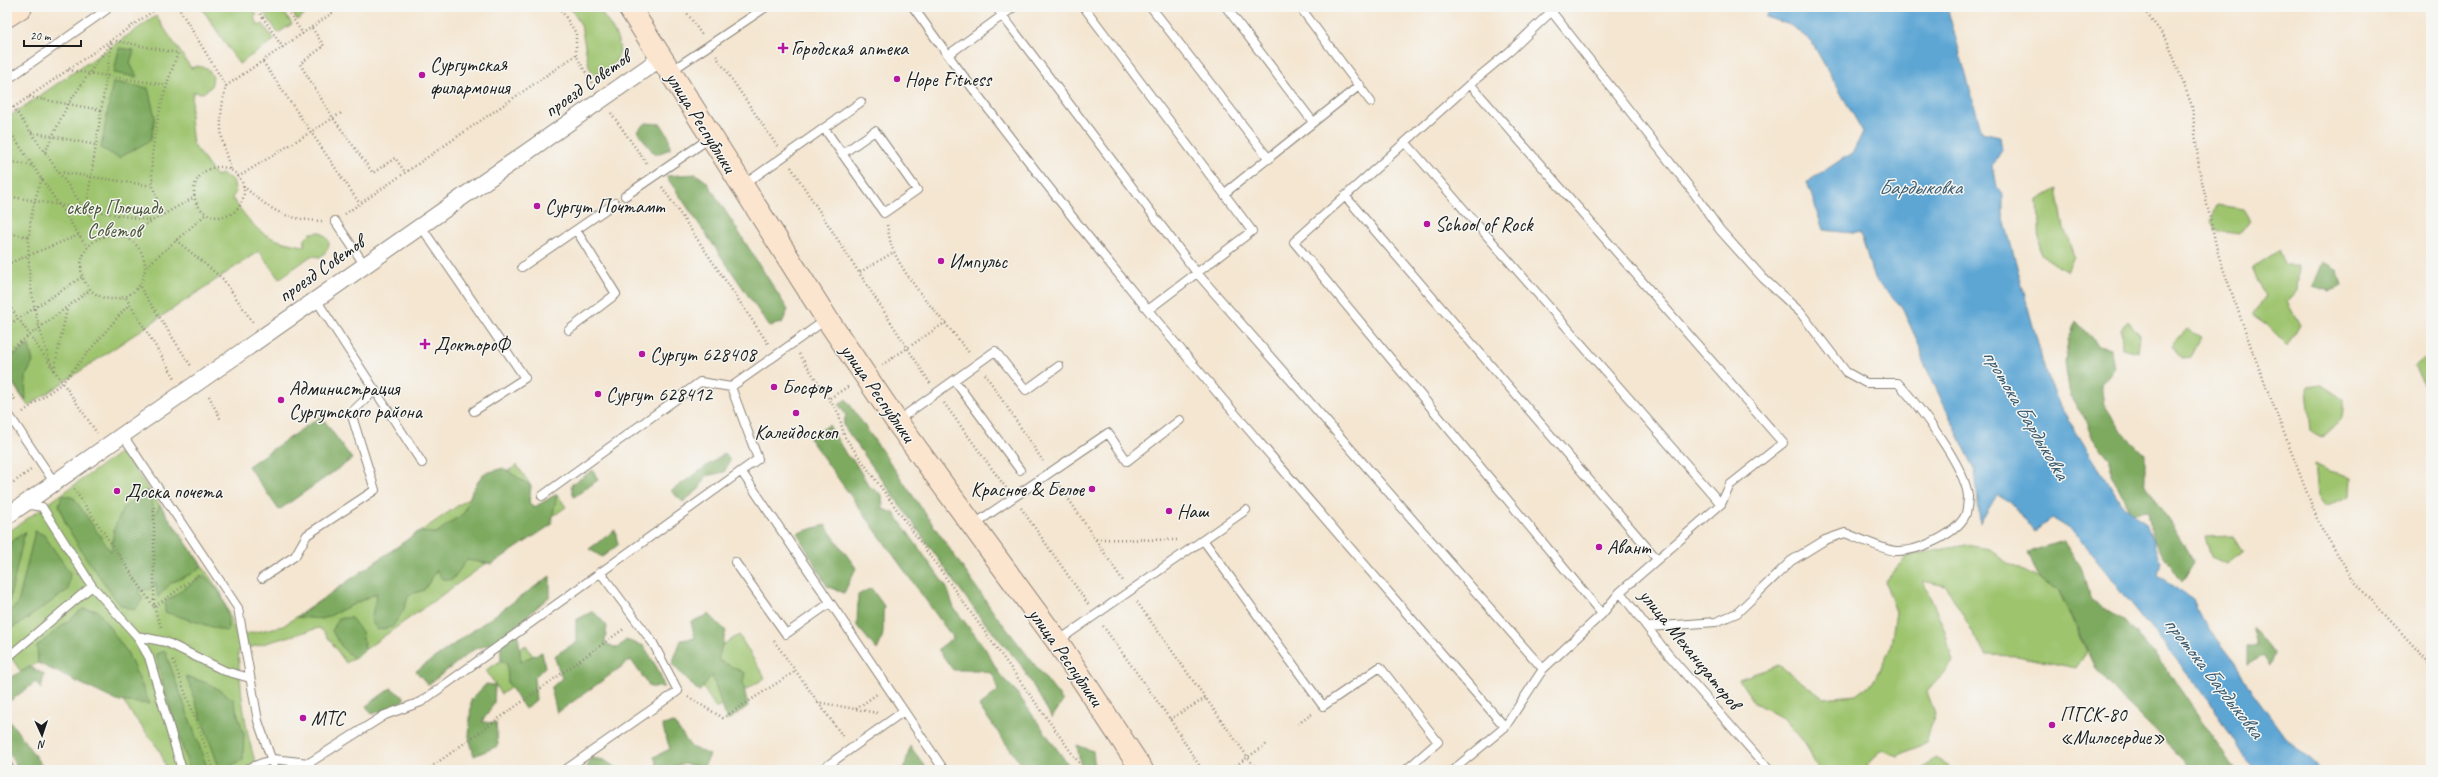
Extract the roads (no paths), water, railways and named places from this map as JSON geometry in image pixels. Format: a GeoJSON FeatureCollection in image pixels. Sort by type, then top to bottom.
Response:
{"type":"FeatureCollection","features":[{"type":"Feature","properties":{"kind":"main road"},"geometry":{"type":"LineString","coordinates":[[7,16],[21,7]]}},
{"type":"Feature","properties":{"kind":"main road","name":"улица Республики"},"geometry":{"type":"LineString","coordinates":[[629,7],[710,138],[827,319],[897,422],[1057,641],[1142,770]]}},
{"type":"Feature","properties":{"kind":"street","name":"проезд Советов"},"geometry":{"type":"LineString","coordinates":[[7,516],[420,225],[665,65]]}},
{"type":"Feature","properties":{"kind":"lane"},"geometry":{"type":"LineString","coordinates":[[7,80],[106,10],[104,7]]}},
{"type":"Feature","properties":{"kind":"lane"},"geometry":{"type":"LineString","coordinates":[[665,65],[766,7]]}},
{"type":"Feature","properties":{"kind":"lane"},"geometry":{"type":"LineString","coordinates":[[913,7],[948,55],[1148,310],[1506,727]]}},
{"type":"Feature","properties":{"kind":"lane"},"geometry":{"type":"LineString","coordinates":[[996,7],[1196,273],[1543,669]]}},
{"type":"Feature","properties":{"kind":"lane"},"geometry":{"type":"LineString","coordinates":[[948,55],[1014,7]]}},
{"type":"Feature","properties":{"kind":"lane"},"geometry":{"type":"LineString","coordinates":[[1084,7],[1252,231],[1148,310]]}},
{"type":"Feature","properties":{"kind":"lane"},"geometry":{"type":"LineString","coordinates":[[1151,7],[1269,159]]}},
{"type":"Feature","properties":{"kind":"lane"},"geometry":{"type":"LineString","coordinates":[[1226,7],[1313,122]]}},
{"type":"Feature","properties":{"kind":"lane"},"geometry":{"type":"LineString","coordinates":[[1300,7],[1372,102]]}},
{"type":"Feature","properties":{"kind":"lane"},"geometry":{"type":"LineString","coordinates":[[1602,614],[1294,242],[1346,197],[1470,84],[1510,51],[1552,8],[1694,193],[1720,230],[1763,278],[1800,312],[1846,372],[1866,383],[1898,383],[1918,404],[1960,471],[1968,495],[1965,516],[1948,534],[1928,544],[1896,551],[1845,532],[1825,540],[1791,561],[1737,613],[1716,622],[1649,627]]}},
{"type":"Feature","properties":{"kind":"lane"},"geometry":{"type":"LineString","coordinates":[[1470,84],[1783,443],[1730,485],[1721,504],[1620,592]]}},
{"type":"Feature","properties":{"kind":"lane"},"geometry":{"type":"LineString","coordinates":[[1225,193],[1360,85]]}},
{"type":"Feature","properties":{"kind":"lane"},"geometry":{"type":"LineString","coordinates":[[742,186],[861,102]]}},
{"type":"Feature","properties":{"kind":"lane"},"geometry":{"type":"LineString","coordinates":[[824,128],[842,154],[884,213],[917,190],[875,130],[842,154]]}},
{"type":"Feature","properties":{"kind":"lane"},"geometry":{"type":"LineString","coordinates":[[625,196],[710,138]]}},
{"type":"Feature","properties":{"kind":"lane"},"geometry":{"type":"LineString","coordinates":[[1406,143],[1721,504]]}},
{"type":"Feature","properties":{"kind":"lane"},"geometry":{"type":"LineString","coordinates":[[1346,197],[1657,559]]}},
{"type":"Feature","properties":{"kind":"lane"},"geometry":{"type":"LineString","coordinates":[[522,267],[615,202]]}},
{"type":"Feature","properties":{"kind":"lane"},"geometry":{"type":"LineString","coordinates":[[335,221],[364,264]]}},
{"type":"Feature","properties":{"kind":"lane"},"geometry":{"type":"LineString","coordinates":[[420,225],[525,378],[474,411]]}},
{"type":"Feature","properties":{"kind":"lane"},"geometry":{"type":"LineString","coordinates":[[569,330],[616,294],[576,230]]}},
{"type":"Feature","properties":{"kind":"lane"},"geometry":{"type":"LineString","coordinates":[[315,298],[422,463]]}},
{"type":"Feature","properties":{"kind":"lane"},"geometry":{"type":"LineString","coordinates":[[542,496],[700,382],[731,387],[827,319]]}},
{"type":"Feature","properties":{"kind":"lane"},"geometry":{"type":"LineString","coordinates":[[897,422],[995,351],[1026,390],[1059,366]]}},
{"type":"Feature","properties":{"kind":"lane"},"geometry":{"type":"LineString","coordinates":[[955,380],[1020,470]]}},
{"type":"Feature","properties":{"kind":"lane"},"geometry":{"type":"LineString","coordinates":[[244,770],[273,759],[309,764],[385,715],[421,702],[758,459],[731,387]]}},
{"type":"Feature","properties":{"kind":"lane"},"geometry":{"type":"LineString","coordinates":[[262,578],[295,556],[307,535],[375,490],[351,413],[375,390]]}},
{"type":"Feature","properties":{"kind":"lane"},"geometry":{"type":"LineString","coordinates":[[7,412],[59,478]]}},
{"type":"Feature","properties":{"kind":"lane"},"geometry":{"type":"LineString","coordinates":[[973,526],[1108,433],[1127,461],[1180,420]]}},
{"type":"Feature","properties":{"kind":"lane"},"geometry":{"type":"LineString","coordinates":[[122,434],[238,608],[258,721],[273,759],[275,770]]}},
{"type":"Feature","properties":{"kind":"lane"},"geometry":{"type":"LineString","coordinates":[[741,471],[944,770]]}},
{"type":"Feature","properties":{"kind":"lane"},"geometry":{"type":"LineString","coordinates":[[24,504],[42,507],[92,586],[137,636],[149,657],[182,770]]}},
{"type":"Feature","properties":{"kind":"lane"},"geometry":{"type":"LineString","coordinates":[[1057,641],[1204,541],[1246,510]]}},
{"type":"Feature","properties":{"kind":"lane"},"geometry":{"type":"LineString","coordinates":[[1204,541],[1323,706],[1380,667],[1438,742],[1406,770]]}},
{"type":"Feature","properties":{"kind":"lane"},"geometry":{"type":"LineString","coordinates":[[736,562],[786,634],[830,602]]}},
{"type":"Feature","properties":{"kind":"lane"},"geometry":{"type":"LineString","coordinates":[[565,770],[678,691],[653,643],[600,572]]}},
{"type":"Feature","properties":{"kind":"lane"},"geometry":{"type":"LineString","coordinates":[[7,658],[92,586]]}},
{"type":"Feature","properties":{"kind":"lane","name":"улица Механизаторов"},"geometry":{"type":"LineString","coordinates":[[1452,770],[1506,727],[1543,669],[1602,614],[1620,592],[1649,627],[1667,653],[1769,770]]}},
{"type":"Feature","properties":{"kind":"lane"},"geometry":{"type":"LineString","coordinates":[[137,636],[166,642],[225,671],[250,678]]}},
{"type":"Feature","properties":{"kind":"lane"},"geometry":{"type":"LineString","coordinates":[[821,770],[904,711]]}},
{"type":"Feature","properties":{"kind":"lane"},"geometry":{"type":"LineString","coordinates":[[7,764],[10,770]]}},
{"type":"Feature","properties":{"kind":"water","name":"Бардыковка"},"geometry":{"type":"Polygon","coordinates":[[[1772,7],[1947,7],[1982,132],[2000,136],[2002,150],[1993,165],[1997,187],[2003,195],[2003,215],[2046,374],[2060,406],[2120,502],[2146,523],[2160,561],[2157,575],[2193,599],[2201,618],[2235,662],[2251,691],[2285,737],[2320,770],[2256,770],[2243,756],[2209,700],[2073,531],[2052,518],[2034,532],[2011,503],[1997,495],[1980,523],[1975,470],[1922,359],[1921,349],[1901,306],[1874,279],[1861,234],[1823,230],[1807,182],[1853,152],[1863,132],[1811,41],[1790,25],[1765,17],[1772,7]]]}},
{"type":"Feature","properties":{"kind":"place","name":"Городская аптека"},"geometry":{"type":"Point","coordinates":[783,48]}},
{"type":"Feature","properties":{"kind":"place","name":"Сургутская филармония"},"geometry":{"type":"Point","coordinates":[422,75]}},
{"type":"Feature","properties":{"kind":"place","name":"Hope Fitness"},"geometry":{"type":"Point","coordinates":[897,79]}},
{"type":"Feature","properties":{"kind":"place","name":"Сургут Почтамт"},"geometry":{"type":"Point","coordinates":[537,206]}},
{"type":"Feature","properties":{"kind":"place","name":"School of Rock"},"geometry":{"type":"Point","coordinates":[1427,224]}},
{"type":"Feature","properties":{"kind":"place","name":"Импульс"},"geometry":{"type":"Point","coordinates":[941,261]}},
{"type":"Feature","properties":{"kind":"place","name":"ДоктороФ"},"geometry":{"type":"Point","coordinates":[425,344]}},
{"type":"Feature","properties":{"kind":"place","name":"Сургут 628408"},"geometry":{"type":"Point","coordinates":[642,354]}},
{"type":"Feature","properties":{"kind":"place","name":"Босфор"},"geometry":{"type":"Point","coordinates":[774,387]}},
{"type":"Feature","properties":{"kind":"place","name":"Сургут 628412"},"geometry":{"type":"Point","coordinates":[598,394]}},
{"type":"Feature","properties":{"kind":"place","name":"Администрация Сургутского района"},"geometry":{"type":"Point","coordinates":[281,400]}},
{"type":"Feature","properties":{"kind":"place","name":"Калейдоскоп"},"geometry":{"type":"Point","coordinates":[796,413]}},
{"type":"Feature","properties":{"kind":"place","name":"Красное & Белое"},"geometry":{"type":"Point","coordinates":[1092,489]}},
{"type":"Feature","properties":{"kind":"place","name":"Доска почета"},"geometry":{"type":"Point","coordinates":[117,491]}},
{"type":"Feature","properties":{"kind":"place","name":"Наш"},"geometry":{"type":"Point","coordinates":[1169,511]}},
{"type":"Feature","properties":{"kind":"place","name":"Авант"},"geometry":{"type":"Point","coordinates":[1599,547]}},
{"type":"Feature","properties":{"kind":"place","name":"МТС"},"geometry":{"type":"Point","coordinates":[303,718]}},
{"type":"Feature","properties":{"kind":"place","name":"ПГСК-80 «Милосердие»"},"geometry":{"type":"Point","coordinates":[2052,725]}},
{"type":"Feature","properties":{"kind":"park label","name":"сквер Площадь Советов"},"geometry":{"type":"Point","coordinates":[114,218]}},
{"type":"Feature","properties":{"kind":"water label","name":"протока Бардыковка"},"geometry":{"type":"Point","coordinates":[2026,414]}},
{"type":"Feature","properties":{"kind":"water label","name":"протока Бардыковка"},"geometry":{"type":"Point","coordinates":[2214,677]}}]}
